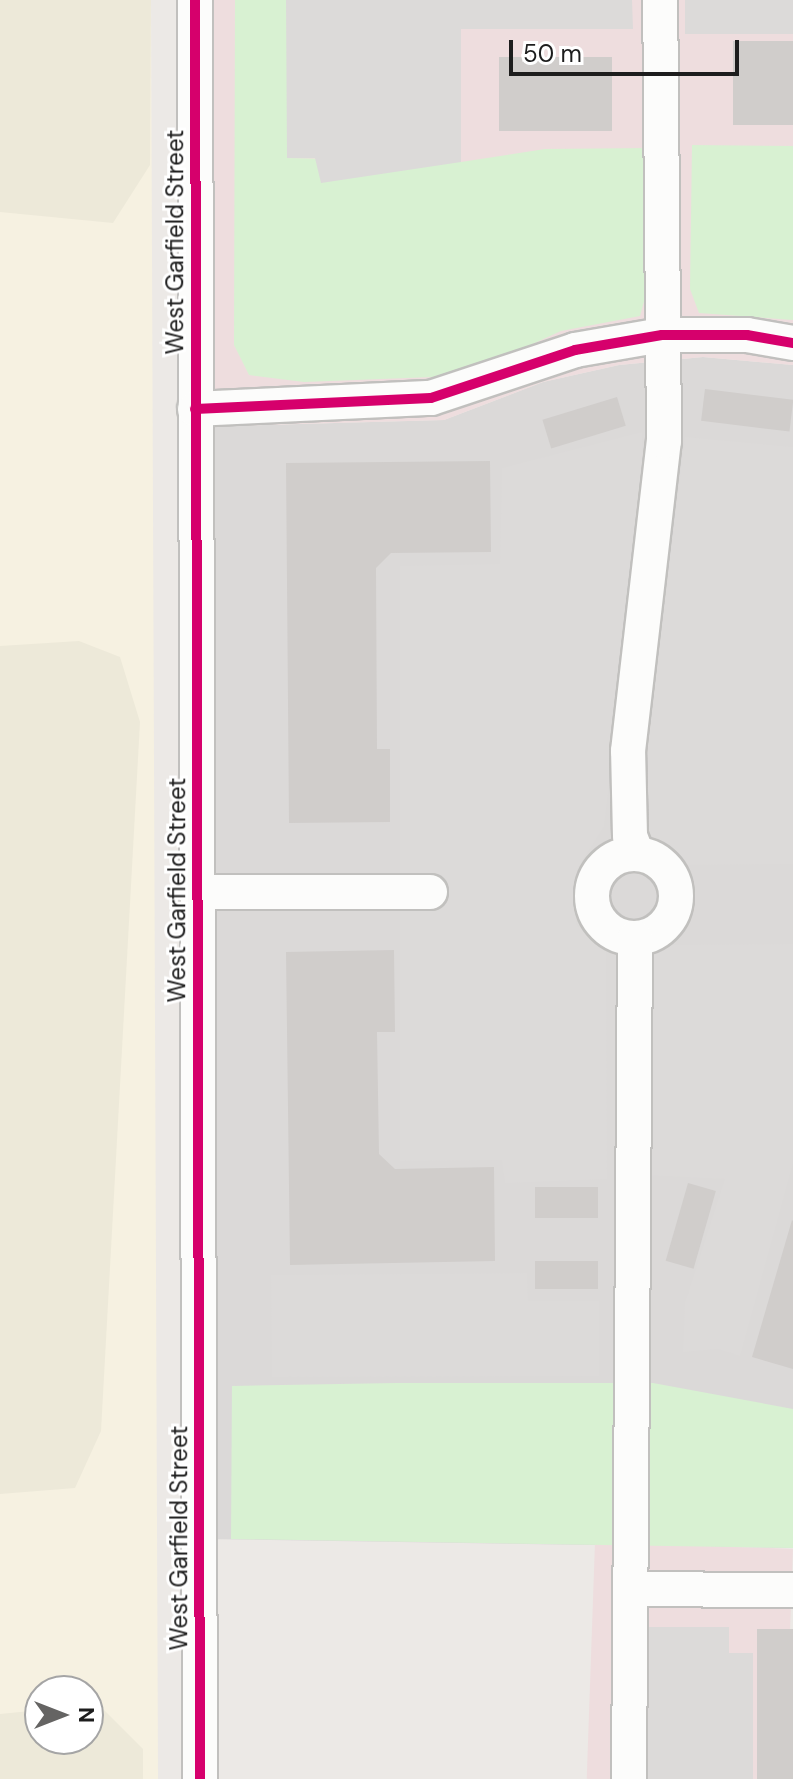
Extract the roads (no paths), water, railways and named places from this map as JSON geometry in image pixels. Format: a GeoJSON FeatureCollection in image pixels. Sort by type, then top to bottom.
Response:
{"type":"FeatureCollection","features":[{"type":"Feature","properties":{"kind":"street","name":"West Garfield Street"},"geometry":{"type":"LineString","coordinates":[[195,0],[200,1779]]}},
{"type":"Feature","properties":{"kind":"street"},"geometry":{"type":"LineString","coordinates":[[637,854],[612,860],[592,893],[608,928],[635,938],[662,928],[676,903],[670,875],[637,854],[630,836],[628,751],[664,441],[660,0]]}},
{"type":"Feature","properties":{"kind":"street"},"geometry":{"type":"LineString","coordinates":[[195,409],[431,398],[575,350],[662,335],[747,335],[793,343]]}},
{"type":"Feature","properties":{"kind":"street"},"geometry":{"type":"LineString","coordinates":[[197,892],[430,892]]}},
{"type":"Feature","properties":{"kind":"street"},"geometry":{"type":"LineString","coordinates":[[629,1779],[635,938]]}},
{"type":"Feature","properties":{"kind":"street"},"geometry":{"type":"LineString","coordinates":[[630,1589],[793,1590]]}}]}
